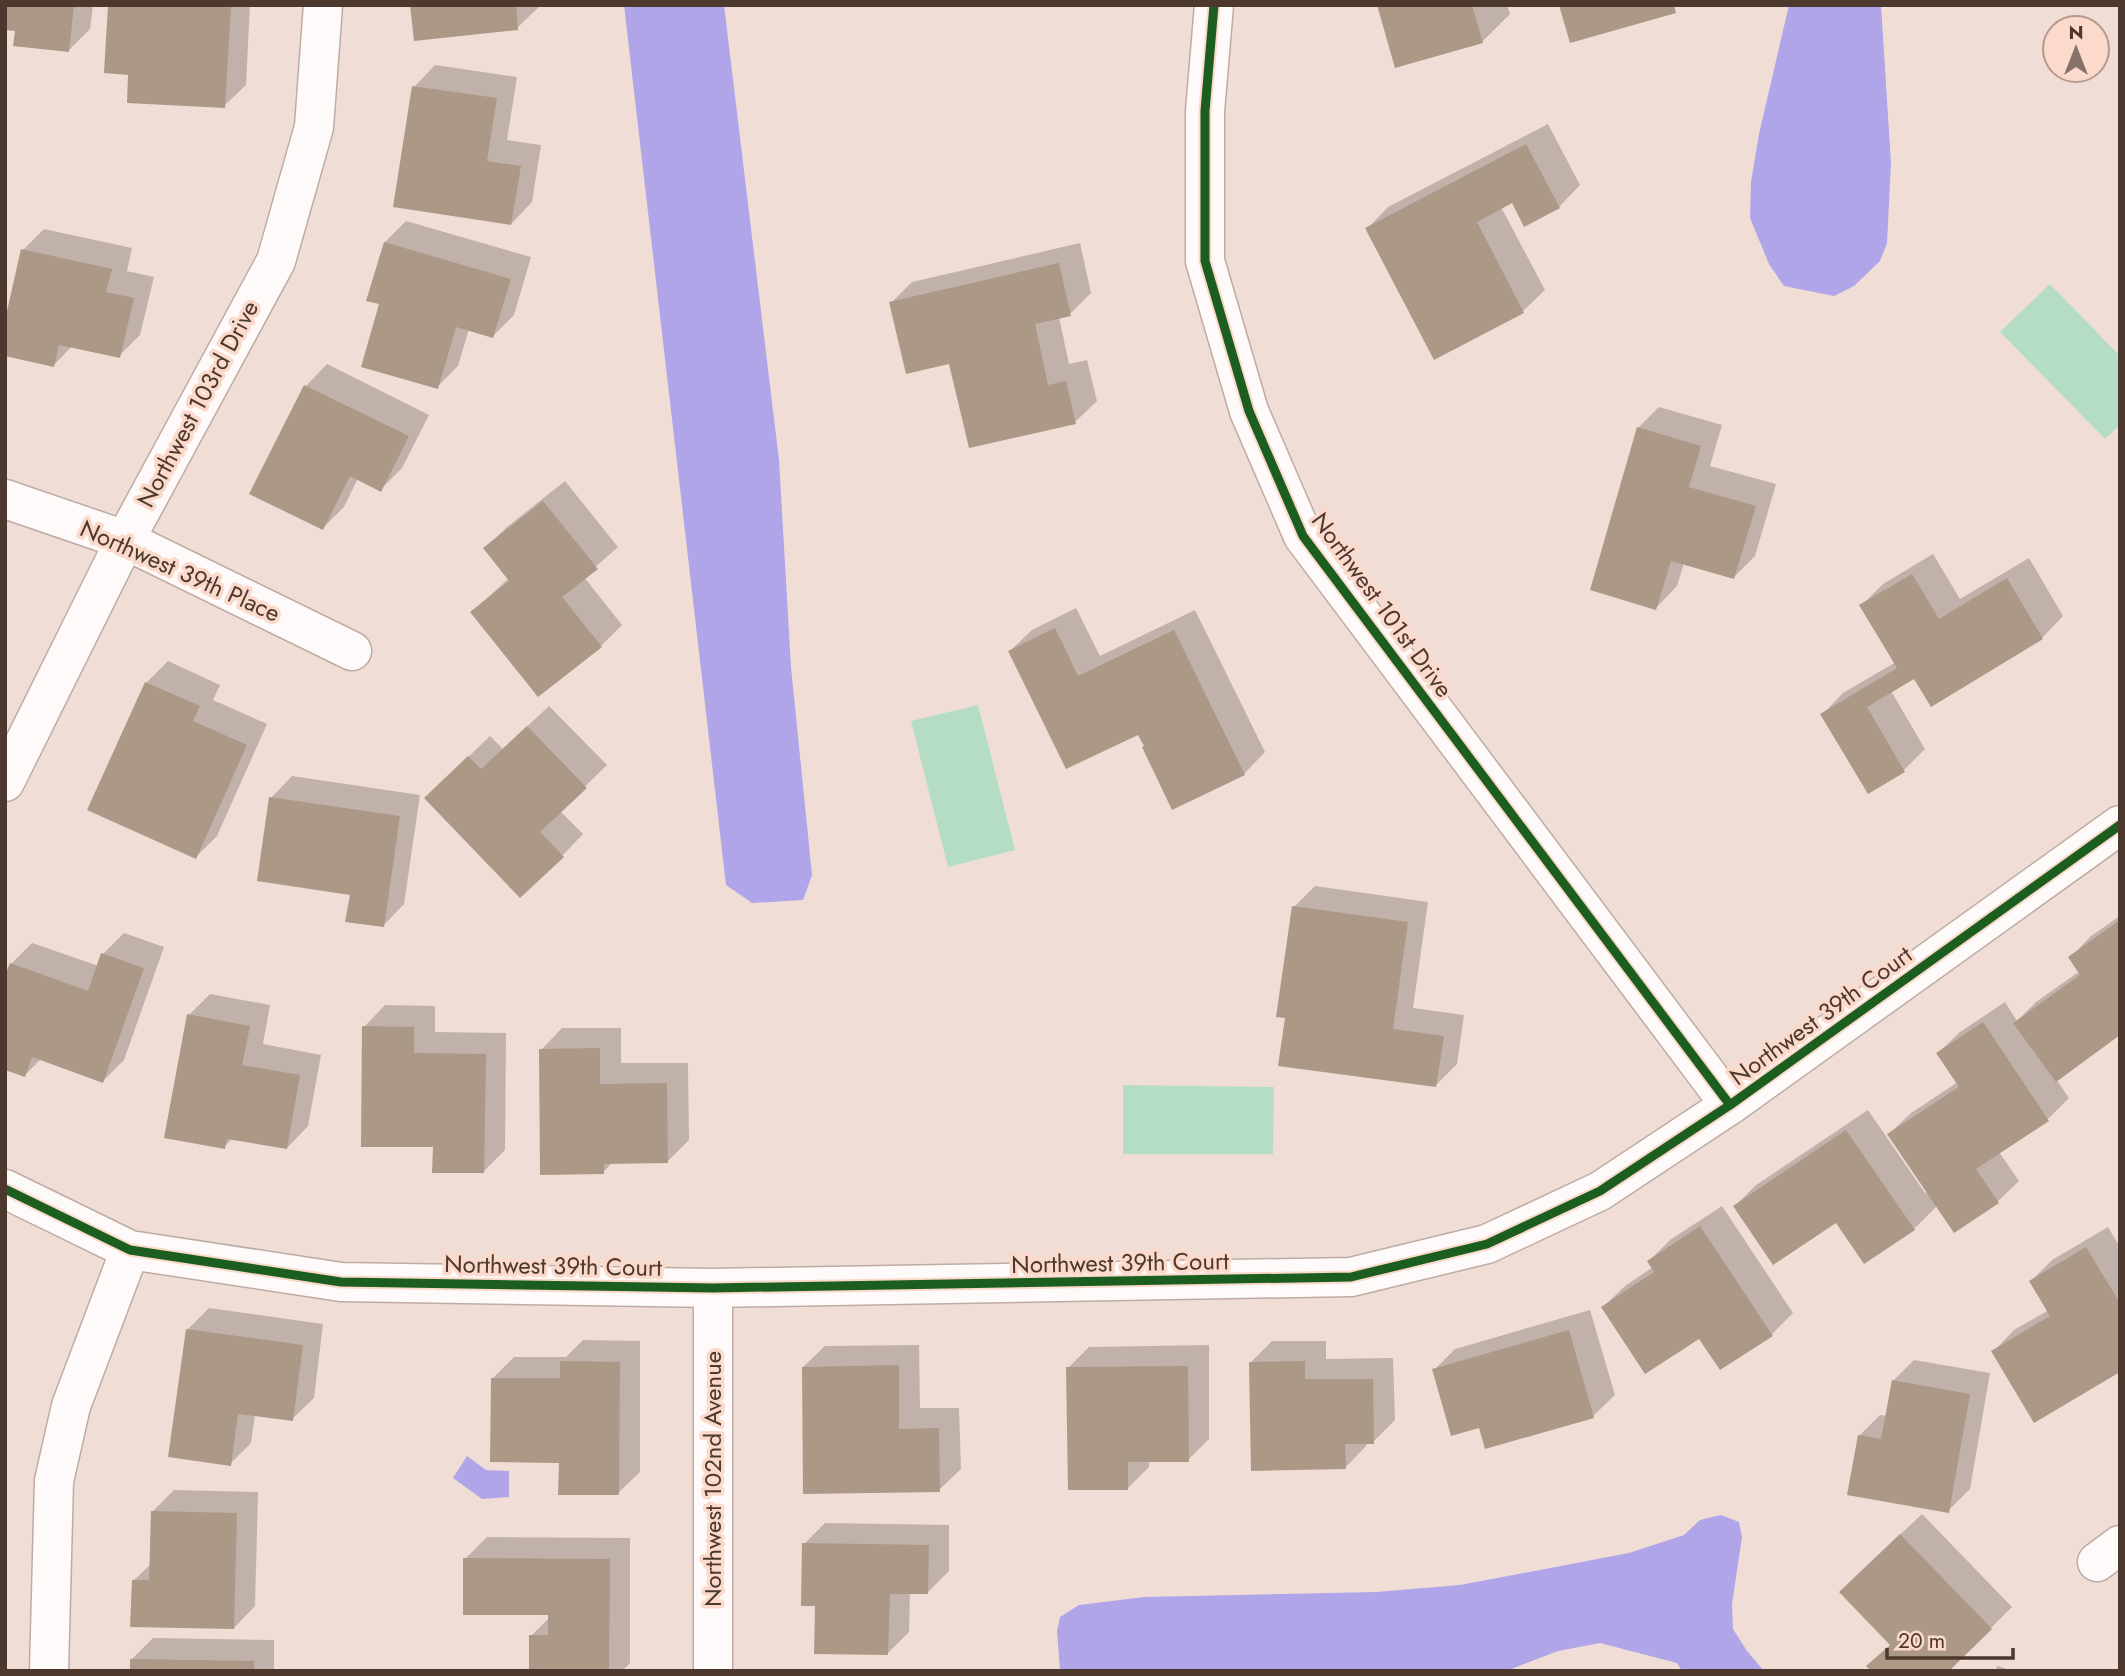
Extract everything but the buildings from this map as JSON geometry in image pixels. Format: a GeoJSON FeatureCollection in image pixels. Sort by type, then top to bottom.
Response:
{"type":"FeatureCollection","features":[{"type":"Feature","properties":{"kind":"street","name":"Northwest 103rd Drive"},"geometry":{"type":"LineString","coordinates":[[5,782],[125,540],[276,261],[314,127],[323,5]]}},
{"type":"Feature","properties":{"kind":"street","name":"Northwest 101st Drive"},"geometry":{"type":"LineString","coordinates":[[1214,5],[1205,111],[1205,261],[1249,411],[1303,536],[1730,1105]]}},
{"type":"Feature","properties":{"kind":"street","name":"Northwest 39th Place"},"geometry":{"type":"LineString","coordinates":[[5,499],[125,540],[352,651]]}},
{"type":"Feature","properties":{"kind":"street","name":"Northwest 39th Court"},"geometry":{"type":"LineString","coordinates":[[5,1189],[130,1250],[341,1282],[713,1288],[1351,1277],[1487,1244],[1600,1191],[1730,1105],[2120,825]]}},
{"type":"Feature","properties":{"kind":"street"},"geometry":{"type":"LineString","coordinates":[[49,1671],[54,1481],[71,1406],[130,1250]]}},
{"type":"Feature","properties":{"kind":"street","name":"Northwest 102nd Avenue"},"geometry":{"type":"LineString","coordinates":[[713,1288],[713,1671]]}},
{"type":"Feature","properties":{"kind":"green space"},"geometry":{"type":"Polygon","coordinates":[[[2050,284],[2120,356],[2120,425],[2105,439],[2000,332],[2050,284]]]}},
{"type":"Feature","properties":{"kind":"green space"},"geometry":{"type":"Polygon","coordinates":[[[978,705],[1015,850],[948,867],[911,721],[978,705]]]}},
{"type":"Feature","properties":{"kind":"green space"},"geometry":{"type":"Polygon","coordinates":[[[1123,1085],[1274,1087],[1273,1154],[1123,1154],[1123,1085]]]}},
{"type":"Feature","properties":{"kind":"shaded area"},"geometry":{"type":"Polygon","coordinates":[[[624,5],[724,5],[779,460],[791,667],[812,875],[803,900],[752,903],[726,885],[624,5]]]}},
{"type":"Feature","properties":{"kind":"shaded area"},"geometry":{"type":"Polygon","coordinates":[[[1789,5],[1881,5],[1891,163],[1887,243],[1880,261],[1854,286],[1834,296],[1784,286],[1769,264],[1750,218],[1751,182],[1759,134],[1789,5]]]}},
{"type":"Feature","properties":{"kind":"shaded area"},"geometry":{"type":"Polygon","coordinates":[[[467,1456],[486,1470],[509,1471],[509,1497],[482,1499],[453,1478],[467,1456]]]}},
{"type":"Feature","properties":{"kind":"shaded area"},"geometry":{"type":"Polygon","coordinates":[[[1721,1515],[1739,1522],[1742,1537],[1732,1604],[1733,1629],[1764,1671],[1682,1671],[1677,1663],[1600,1643],[1558,1651],[1506,1671],[1060,1671],[1057,1631],[1060,1617],[1079,1605],[1144,1597],[1376,1592],[1460,1585],[1629,1553],[1684,1535],[1700,1520],[1721,1515]]]}},
{"type":"Feature","properties":{"kind":"cycle path"},"geometry":{"type":"LineString","coordinates":[[1214,5],[1205,111],[1205,261],[1249,411],[1303,536],[1730,1105]]}},
{"type":"Feature","properties":{"kind":"cycle path"},"geometry":{"type":"LineString","coordinates":[[5,1189],[130,1250],[341,1282],[713,1288],[1351,1277],[1487,1244],[1600,1191],[1730,1105],[2120,825]]}}]}
